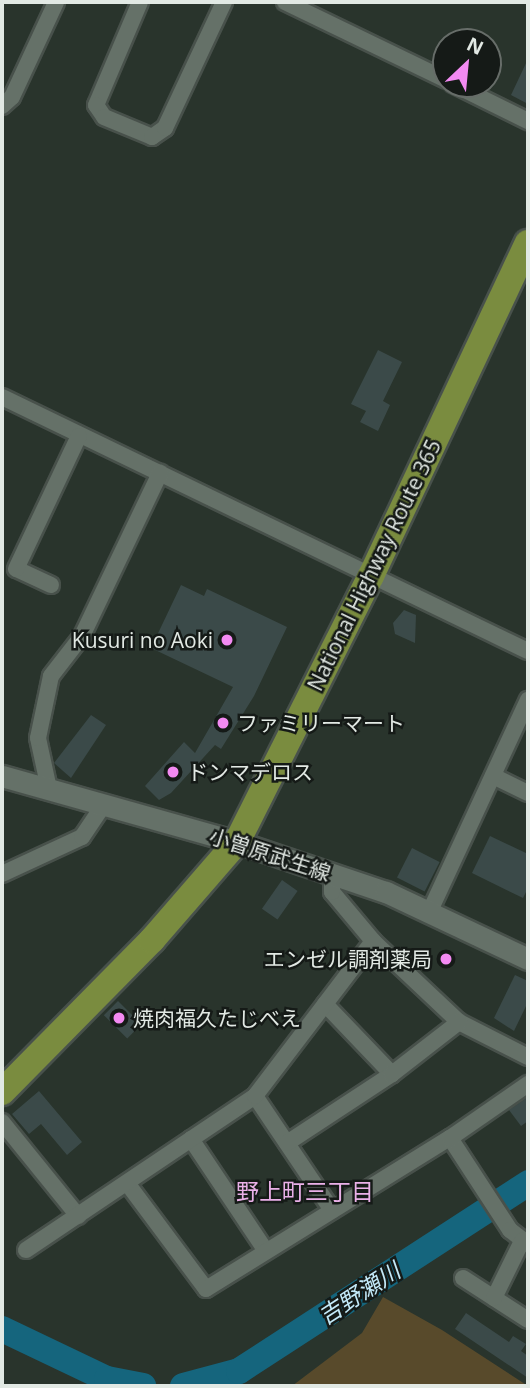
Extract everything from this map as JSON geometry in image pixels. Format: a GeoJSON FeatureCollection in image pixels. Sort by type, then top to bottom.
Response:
{"type":"FeatureCollection","features":[{"type":"Feature","properties":{"kind":"highway","name":"National Highway Route 365"},"geometry":{"type":"LineString","coordinates":[[2,1092],[152,940],[237,842],[371,576],[528,243]]}},
{"type":"Feature","properties":{"kind":"main road","name":"小曽原武生線"},"geometry":{"type":"LineString","coordinates":[[2,776],[237,842],[332,874],[429,913],[528,959]]}},
{"type":"Feature","properties":{"kind":"street"},"geometry":{"type":"LineString","coordinates":[[2,106],[12,97],[56,2]]}},
{"type":"Feature","properties":{"kind":"street"},"geometry":{"type":"LineString","coordinates":[[141,2],[96,105],[104,117],[152,137],[165,128],[225,2]]}},
{"type":"Feature","properties":{"kind":"street"},"geometry":{"type":"LineString","coordinates":[[285,2],[432,73]]}},
{"type":"Feature","properties":{"kind":"street"},"geometry":{"type":"LineString","coordinates":[[481,98],[528,121]]}},
{"type":"Feature","properties":{"kind":"street"},"geometry":{"type":"LineString","coordinates":[[2,397],[528,651]]}},
{"type":"Feature","properties":{"kind":"street"},"geometry":{"type":"LineString","coordinates":[[51,585],[16,569],[79,436]]}},
{"type":"Feature","properties":{"kind":"street"},"geometry":{"type":"LineString","coordinates":[[49,789],[38,738],[51,676],[82,636],[160,473]]}},
{"type":"Feature","properties":{"kind":"street"},"geometry":{"type":"LineString","coordinates":[[429,913],[528,700]]}},
{"type":"Feature","properties":{"kind":"street"},"geometry":{"type":"LineString","coordinates":[[493,776],[528,793]]}},
{"type":"Feature","properties":{"kind":"street"},"geometry":{"type":"LineString","coordinates":[[2,874],[82,837],[104,804]]}},
{"type":"Feature","properties":{"kind":"street"},"geometry":{"type":"LineString","coordinates":[[332,874],[332,892],[373,941],[459,1022],[528,1057]]}},
{"type":"Feature","properties":{"kind":"street"},"geometry":{"type":"LineString","coordinates":[[26,1250],[255,1096],[373,941]]}},
{"type":"Feature","properties":{"kind":"street"},"geometry":{"type":"LineString","coordinates":[[325,1004],[392,1073]]}},
{"type":"Feature","properties":{"kind":"street"},"geometry":{"type":"LineString","coordinates":[[287,1143],[392,1073],[459,1022]]}},
{"type":"Feature","properties":{"kind":"street"},"geometry":{"type":"LineString","coordinates":[[127,1183],[206,1289],[450,1138],[528,1084]]}},
{"type":"Feature","properties":{"kind":"street"},"geometry":{"type":"LineString","coordinates":[[255,1096],[332,1210]]}},
{"type":"Feature","properties":{"kind":"street"},"geometry":{"type":"LineString","coordinates":[[2,1122],[78,1216]]}},
{"type":"Feature","properties":{"kind":"street"},"geometry":{"type":"LineString","coordinates":[[450,1138],[520,1238],[494,1298]]}},
{"type":"Feature","properties":{"kind":"street"},"geometry":{"type":"LineString","coordinates":[[191,1139],[266,1251]]}},
{"type":"Feature","properties":{"kind":"street"},"geometry":{"type":"LineString","coordinates":[[463,1278],[528,1320]]}},
{"type":"Feature","properties":{"kind":"shaded area"},"geometry":{"type":"Polygon","coordinates":[[[383,1297],[442,1330],[528,1386],[292,1386],[362,1333],[383,1297]]]}},
{"type":"Feature","properties":{"kind":"building"},"geometry":{"type":"Polygon","coordinates":[[[528,59],[528,104],[511,95],[528,59]]]}},
{"type":"Feature","properties":{"kind":"building"},"geometry":{"type":"Polygon","coordinates":[[[378,350],[402,362],[383,401],[390,405],[378,431],[360,422],[366,411],[351,404],[378,350]]]}},
{"type":"Feature","properties":{"kind":"building"},"geometry":{"type":"Polygon","coordinates":[[[181,585],[204,596],[207,589],[287,627],[254,696],[221,749],[215,745],[171,793],[159,800],[145,786],[184,742],[195,753],[233,687],[151,648],[181,585]]]}},
{"type":"Feature","properties":{"kind":"building"},"geometry":{"type":"Polygon","coordinates":[[[404,610],[416,615],[415,643],[395,634],[393,623],[404,610]]]}},
{"type":"Feature","properties":{"kind":"building"},"geometry":{"type":"Polygon","coordinates":[[[91,715],[106,725],[71,778],[54,763],[91,715]]]}},
{"type":"Feature","properties":{"kind":"building"},"geometry":{"type":"Polygon","coordinates":[[[490,836],[528,854],[528,888],[523,898],[472,873],[490,836]]]}},
{"type":"Feature","properties":{"kind":"building"},"geometry":{"type":"Polygon","coordinates":[[[412,848],[440,862],[425,891],[397,877],[412,848]]]}},
{"type":"Feature","properties":{"kind":"building"},"geometry":{"type":"Polygon","coordinates":[[[282,880],[298,891],[277,920],[262,909],[282,880]]]}},
{"type":"Feature","properties":{"kind":"building"},"geometry":{"type":"Polygon","coordinates":[[[515,975],[528,981],[528,1002],[514,1031],[494,1018],[515,975]]]}},
{"type":"Feature","properties":{"kind":"building"},"geometry":{"type":"Polygon","coordinates":[[[118,1001],[141,1024],[127,1038],[104,1015],[118,1001]]]}},
{"type":"Feature","properties":{"kind":"building"},"geometry":{"type":"Polygon","coordinates":[[[39,1091],[82,1142],[67,1155],[41,1124],[29,1134],[12,1114],[39,1091]]]}},
{"type":"Feature","properties":{"kind":"building"},"geometry":{"type":"Polygon","coordinates":[[[528,1097],[528,1121],[521,1126],[509,1110],[528,1097]]]}},
{"type":"Feature","properties":{"kind":"building"},"geometry":{"type":"Polygon","coordinates":[[[466,1313],[509,1342],[513,1336],[526,1344],[521,1351],[528,1356],[528,1378],[455,1329],[466,1313]]]}},
{"type":"Feature","properties":{"kind":"waterway","name":"吉野瀬川"},"geometry":{"type":"LineString","coordinates":[[183,1386],[239,1371],[528,1183]]}},
{"type":"Feature","properties":{"kind":"waterway","name":"吉野瀬川"},"geometry":{"type":"LineString","coordinates":[[2,1329],[107,1379],[143,1386]]}},
{"type":"Feature","properties":{"kind":"place","name":"Kusuri no Aoki"},"geometry":{"type":"Point","coordinates":[227,640]}},
{"type":"Feature","properties":{"kind":"place","name":"ファミリーマート"},"geometry":{"type":"Point","coordinates":[223,723]}},
{"type":"Feature","properties":{"kind":"place","name":"ドンマデロス"},"geometry":{"type":"Point","coordinates":[173,772]}},
{"type":"Feature","properties":{"kind":"place","name":"エンゼル調剤薬局"},"geometry":{"type":"Point","coordinates":[446,959]}},
{"type":"Feature","properties":{"kind":"place","name":"焼肉福久たじべえ"},"geometry":{"type":"Point","coordinates":[119,1018]}},
{"type":"Feature","properties":{"kind":"district","name":"野上町三丁目"},"geometry":{"type":"Point","coordinates":[305,1191]}}]}
